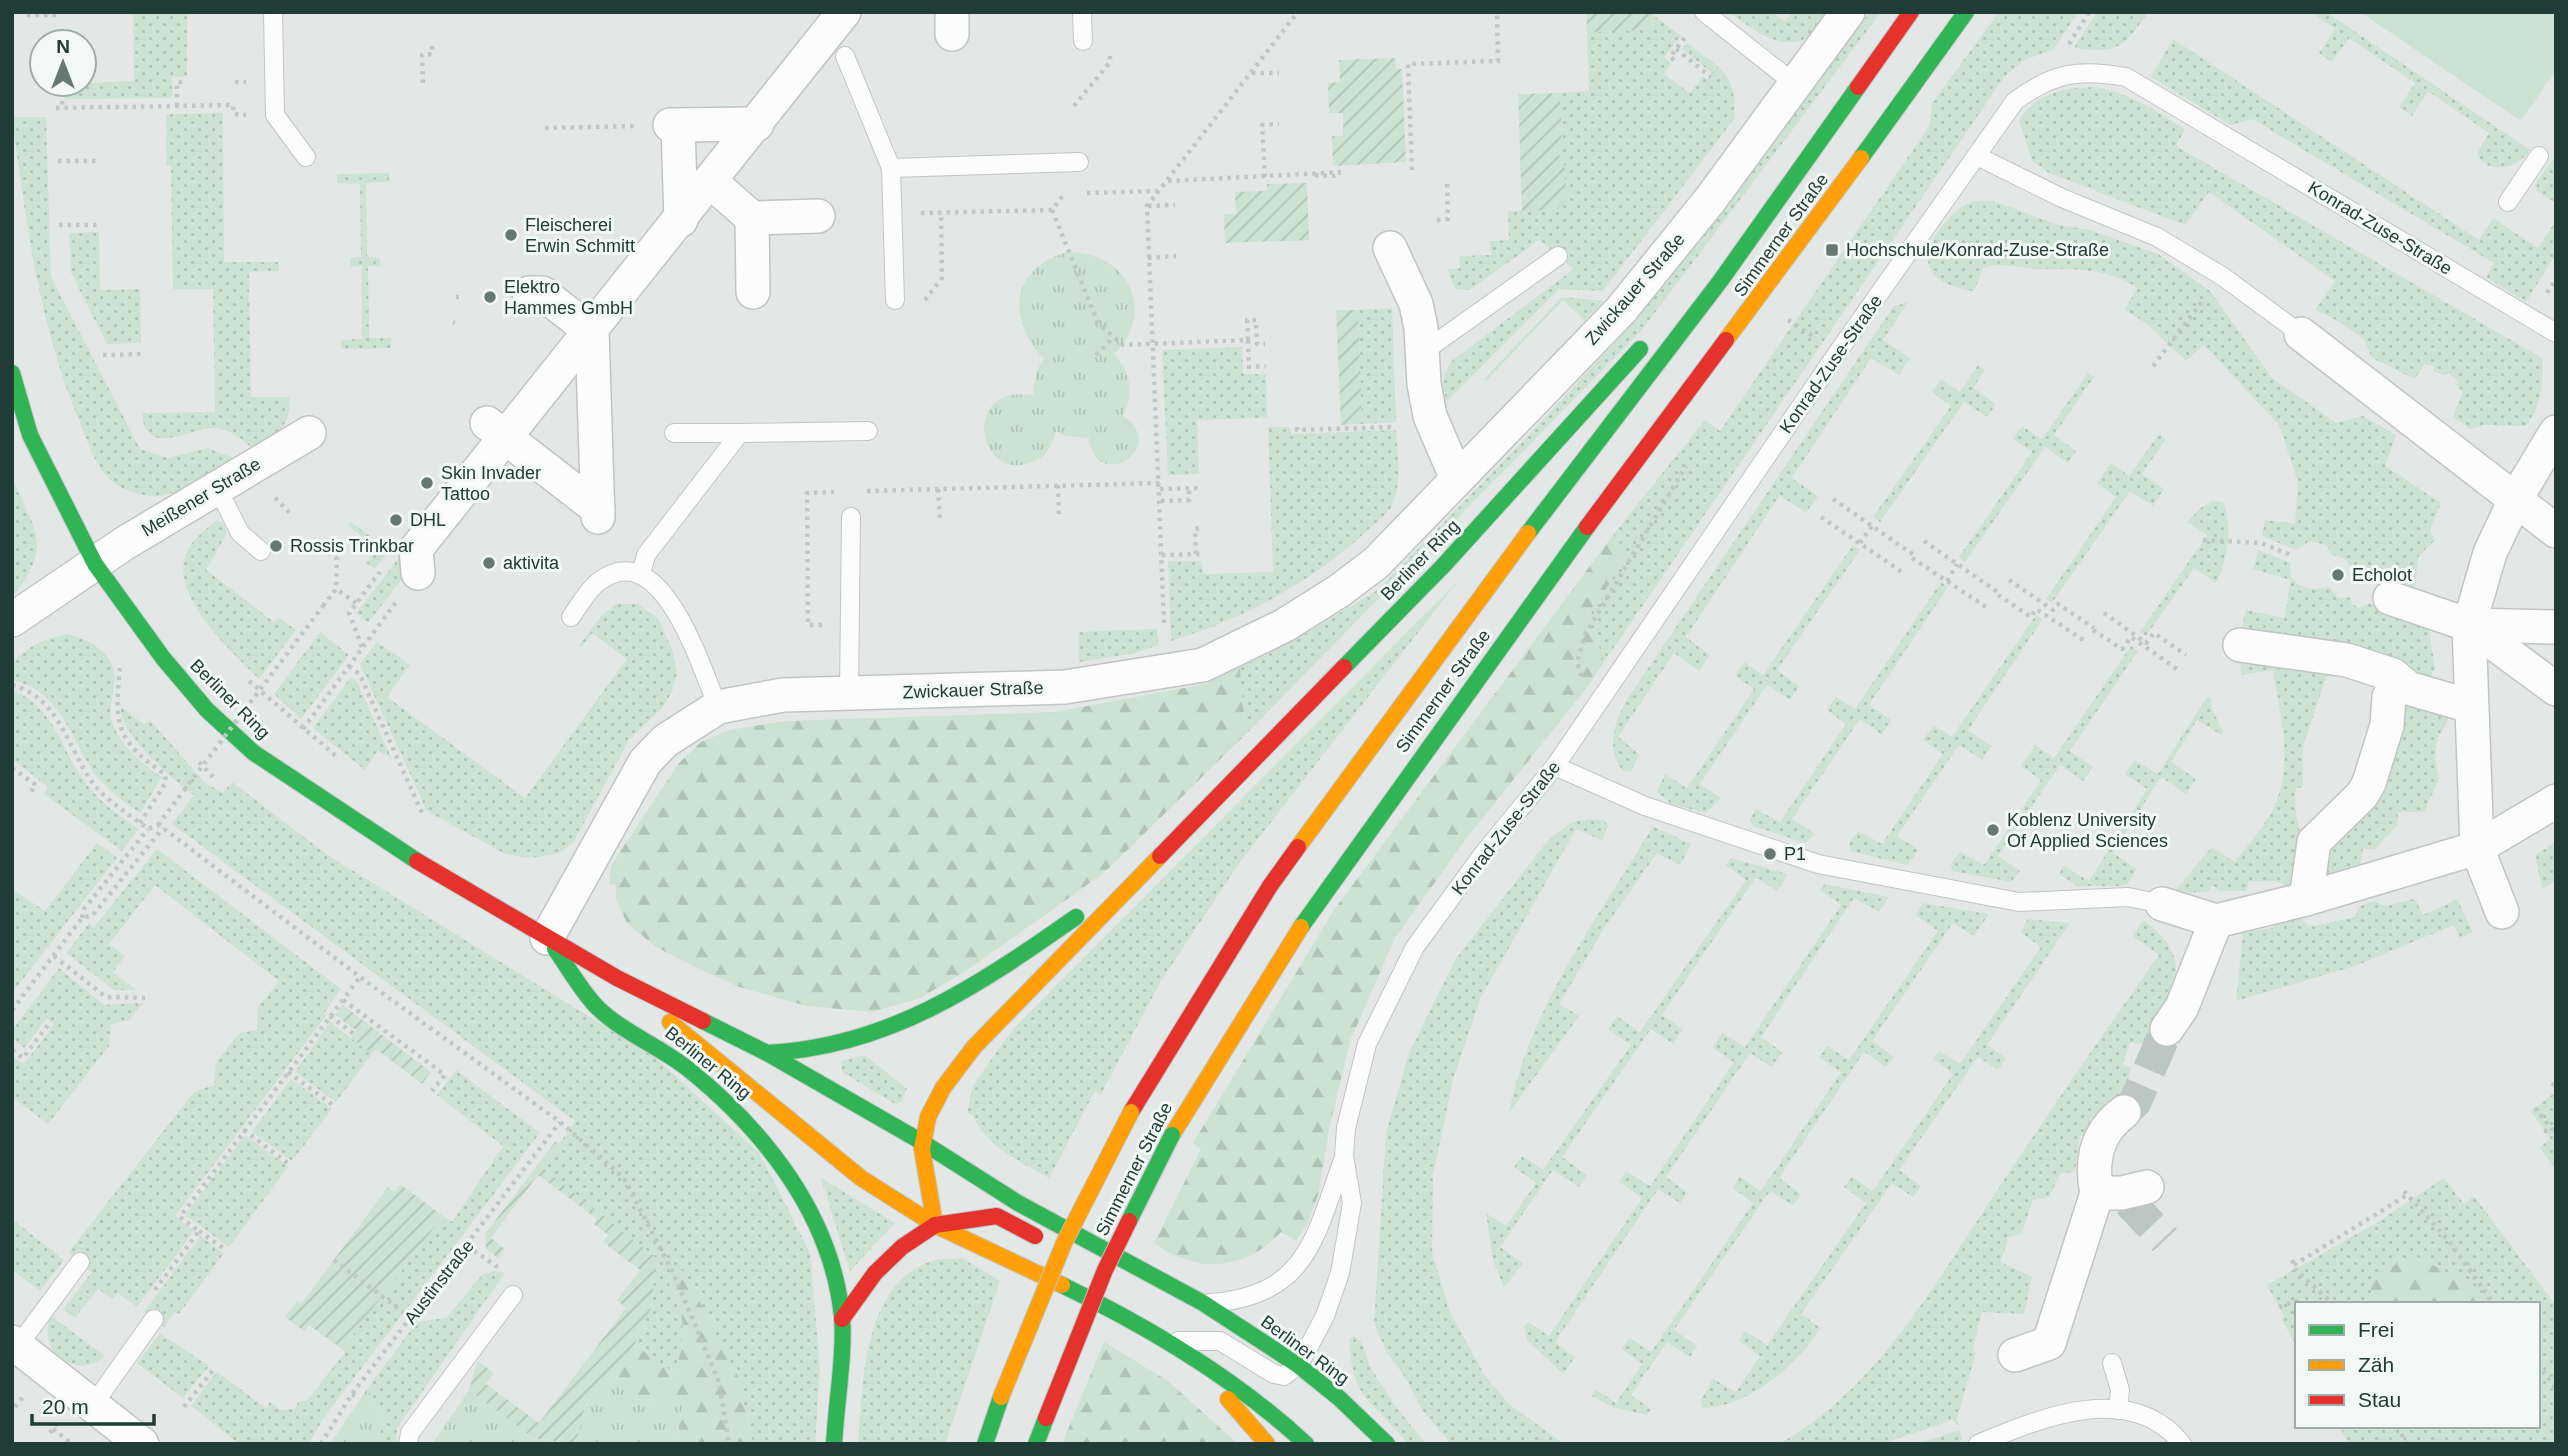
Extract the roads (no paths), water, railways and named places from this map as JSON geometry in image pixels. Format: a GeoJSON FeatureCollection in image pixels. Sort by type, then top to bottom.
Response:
{"type":"FeatureCollection","features":[{"type":"Feature","properties":{"kind":"street"},"geometry":{"type":"LineString","coordinates":[[413,547],[478,469],[531,387],[592,332],[757,124],[835,47],[844,12]]}},
{"type":"Feature","properties":{"kind":"street","name":"Zwickauer Straße"},"geometry":{"type":"LineString","coordinates":[[547,938],[645,762],[665,741],[718,708],[783,695],[1065,687],[1203,665],[1285,625],[1339,591],[1376,563],[1621,310],[1710,200],[1848,12]]}},
{"type":"Feature","properties":{"kind":"street","name":"Simmerner Straße"},"geometry":{"type":"LineString","coordinates":[[985,1444],[1000,1397],[1064,1243],[1131,1112],[1269,887],[1479,597],[1721,280],[1912,12]]}},
{"type":"Feature","properties":{"kind":"street","name":"Simmerner Straße"},"geometry":{"type":"LineString","coordinates":[[1036,1444],[1105,1270],[1171,1135],[1318,900],[1514,625],[1888,122],[1966,12]]}},
{"type":"Feature","properties":{"kind":"street"},"geometry":{"type":"LineString","coordinates":[[681,220],[674,126],[757,124]]}},
{"type":"Feature","properties":{"kind":"street"},"geometry":{"type":"LineString","coordinates":[[711,182],[752,218],[818,216]]}},
{"type":"Feature","properties":{"kind":"street"},"geometry":{"type":"LineString","coordinates":[[752,218],[753,292]]}},
{"type":"Feature","properties":{"kind":"street"},"geometry":{"type":"LineString","coordinates":[[1390,248],[1416,304],[1430,416],[1457,479]]}},
{"type":"Feature","properties":{"kind":"street"},"geometry":{"type":"LineString","coordinates":[[1679,310],[1721,280]]}},
{"type":"Feature","properties":{"kind":"street"},"geometry":{"type":"LineString","coordinates":[[537,302],[592,332]]}},
{"type":"Feature","properties":{"kind":"street"},"geometry":{"type":"LineString","coordinates":[[478,469],[598,513],[592,332]]}},
{"type":"Feature","properties":{"kind":"street"},"geometry":{"type":"LineString","coordinates":[[2301,334],[2556,531]]}},
{"type":"Feature","properties":{"kind":"street","name":"Berliner Ring"},"geometry":{"type":"LineString","coordinates":[[935,1225],[934,1208],[922,1164],[924,1121],[949,1078],[974,1047],[1146,868],[1443,566],[1650,338]]}},
{"type":"Feature","properties":{"kind":"street","name":"Berliner Ring"},"geometry":{"type":"LineString","coordinates":[[12,373],[30,435],[95,564],[163,658],[207,709],[254,752],[408,856],[547,938],[617,978],[766,1053],[922,1142],[1018,1203],[1198,1301],[1298,1365],[1387,1444]]}},
{"type":"Feature","properties":{"kind":"street"},"geometry":{"type":"LineString","coordinates":[[2509,908],[2477,848],[2469,625],[2490,553],[2549,426]]}},
{"type":"Feature","properties":{"kind":"street","name":"Meißener Straße"},"geometry":{"type":"LineString","coordinates":[[95,564],[309,433]]}},
{"type":"Feature","properties":{"kind":"street"},"geometry":{"type":"LineString","coordinates":[[12,620],[95,564]]}},
{"type":"Feature","properties":{"kind":"street"},"geometry":{"type":"LineString","coordinates":[[2390,598],[2469,625],[2556,689]]}},
{"type":"Feature","properties":{"kind":"street"},"geometry":{"type":"LineString","coordinates":[[2469,625],[2556,627]]}},
{"type":"Feature","properties":{"kind":"street"},"geometry":{"type":"LineString","coordinates":[[2240,645],[2347,660],[2393,675],[2398,692],[2369,783],[2362,795],[2314,842],[2306,899]]}},
{"type":"Feature","properties":{"kind":"street"},"geometry":{"type":"LineString","coordinates":[[2398,692],[2470,706]]}},
{"type":"Feature","properties":{"kind":"street"},"geometry":{"type":"LineString","coordinates":[[2162,904],[2216,921],[2306,899],[2477,848],[2556,801]]}},
{"type":"Feature","properties":{"kind":"street","name":"Berliner Ring"},"geometry":{"type":"LineString","coordinates":[[766,1053],[818,1050],[914,1020],[976,987],[1146,868]]}},
{"type":"Feature","properties":{"kind":"street"},"geometry":{"type":"LineString","coordinates":[[2167,1029],[2182,1007],[2216,921]]}},
{"type":"Feature","properties":{"kind":"street","name":"Berliner Ring"},"geometry":{"type":"LineString","coordinates":[[547,938],[598,1010],[676,1059],[727,1100],[757,1131],[781,1165],[819,1230],[832,1262],[842,1319],[834,1444]]}},
{"type":"Feature","properties":{"kind":"street","name":"Berliner Ring"},"geometry":{"type":"LineString","coordinates":[[617,978],[862,1178],[935,1225],[1114,1310],[1263,1404],[1306,1444]]}},
{"type":"Feature","properties":{"kind":"street"},"geometry":{"type":"LineString","coordinates":[[2015,1355],[2049,1343],[2127,1195],[2093,1173],[2096,1147],[2111,1122],[2124,1112]]}},
{"type":"Feature","properties":{"kind":"street"},"geometry":{"type":"LineString","coordinates":[[842,1319],[875,1273],[902,1247],[935,1225],[997,1216],[1114,1278]]}},
{"type":"Feature","properties":{"kind":"street"},"geometry":{"type":"LineString","coordinates":[[1171,1301],[1198,1301]]}},
{"type":"Feature","properties":{"kind":"street","name":"Berliner Ring"},"geometry":{"type":"LineString","coordinates":[[1164,1342],[1223,1394],[1266,1444]]}},
{"type":"Feature","properties":{"kind":"street"},"geometry":{"type":"LineString","coordinates":[[15,1344],[142,1444]]}},
{"type":"Feature","properties":{"kind":"lane"},"geometry":{"type":"LineString","coordinates":[[273,12],[275,115],[306,157]]}},
{"type":"Feature","properties":{"kind":"lane"},"geometry":{"type":"LineString","coordinates":[[1082,12],[1083,40]]}},
{"type":"Feature","properties":{"kind":"lane"},"geometry":{"type":"LineString","coordinates":[[1704,12],[1795,83]]}},
{"type":"Feature","properties":{"kind":"lane"},"geometry":{"type":"LineString","coordinates":[[835,47],[891,168],[895,300]]}},
{"type":"Feature","properties":{"kind":"lane","name":"Konrad-Zuse-Straße"},"geometry":{"type":"LineString","coordinates":[[1298,1365],[1325,1316],[1340,1273],[1352,1203],[1344,1156],[1346,1128],[1367,1044],[1415,947],[1483,854],[1555,766],[2015,101],[2040,82],[2066,74],[2095,72],[2126,77],[2556,333]]}},
{"type":"Feature","properties":{"kind":"lane"},"geometry":{"type":"LineString","coordinates":[[1977,156],[2063,198],[2157,237],[2222,276],[2301,334]]}},
{"type":"Feature","properties":{"kind":"lane"},"geometry":{"type":"LineString","coordinates":[[2508,202],[2539,156]]}},
{"type":"Feature","properties":{"kind":"lane"},"geometry":{"type":"LineString","coordinates":[[891,168],[1079,162]]}},
{"type":"Feature","properties":{"kind":"lane"},"geometry":{"type":"LineString","coordinates":[[1423,352],[1558,256]]}},
{"type":"Feature","properties":{"kind":"lane"},"geometry":{"type":"LineString","coordinates":[[674,433],[867,431]]}},
{"type":"Feature","properties":{"kind":"lane"},"geometry":{"type":"LineString","coordinates":[[641,573],[646,555],[740,433]]}},
{"type":"Feature","properties":{"kind":"lane"},"geometry":{"type":"LineString","coordinates":[[217,487],[240,533],[261,551]]}},
{"type":"Feature","properties":{"kind":"lane"},"geometry":{"type":"LineString","coordinates":[[849,693],[850,517]]}},
{"type":"Feature","properties":{"kind":"lane"},"geometry":{"type":"LineString","coordinates":[[571,617],[597,583],[617,572],[641,573],[662,590],[677,613],[718,708]]}},
{"type":"Feature","properties":{"kind":"lane"},"geometry":{"type":"LineString","coordinates":[[1555,766],[1645,806],[1818,864],[2019,902],[2128,897],[2162,904]]}},
{"type":"Feature","properties":{"kind":"lane","name":"Konrad-Zuse-Straße"},"geometry":{"type":"LineString","coordinates":[[1198,1301],[1242,1298],[1274,1286],[1290,1273],[1308,1253],[1344,1156]]}},
{"type":"Feature","properties":{"kind":"lane"},"geometry":{"type":"LineString","coordinates":[[15,1344],[80,1262]]}},
{"type":"Feature","properties":{"kind":"lane"},"geometry":{"type":"LineString","coordinates":[[408,1444],[410,1433],[513,1295]]}},
{"type":"Feature","properties":{"kind":"lane"},"geometry":{"type":"LineString","coordinates":[[93,1405],[154,1319]]}},
{"type":"Feature","properties":{"kind":"lane"},"geometry":{"type":"LineString","coordinates":[[1164,1342],[1220,1341],[1274,1374],[1284,1376],[1298,1365]]}},
{"type":"Feature","properties":{"kind":"lane"},"geometry":{"type":"LineString","coordinates":[[2112,1363],[2120,1390],[2118,1410]]}},
{"type":"Feature","properties":{"kind":"lane"},"geometry":{"type":"LineString","coordinates":[[1978,1444],[2045,1416],[2084,1409],[2118,1410],[2146,1417],[2172,1431],[2182,1444]]}},
{"type":"Feature","properties":{"kind":"tunnel"},"geometry":{"type":"LineString","coordinates":[[2124,1112],[2135,1102],[2167,1029]]}},
{"type":"Feature","properties":{"kind":"tunnel"},"geometry":{"type":"LineString","coordinates":[[2129,1202],[2165,1240]]}},
{"type":"Feature","properties":{"kind":"place","name":"Fleischerei Erwin Schmitt"},"geometry":{"type":"Point","coordinates":[511,235]}},
{"type":"Feature","properties":{"kind":"place","name":"Hochschule/Konrad-Zuse-Straße"},"geometry":{"type":"Point","coordinates":[1832,250]}},
{"type":"Feature","properties":{"kind":"place","name":"Elektro Hammes GmbH"},"geometry":{"type":"Point","coordinates":[490,297]}},
{"type":"Feature","properties":{"kind":"place","name":"Skin Invader Tattoo"},"geometry":{"type":"Point","coordinates":[427,483]}},
{"type":"Feature","properties":{"kind":"place","name":"DHL"},"geometry":{"type":"Point","coordinates":[396,520]}},
{"type":"Feature","properties":{"kind":"place","name":"Rossis Trinkbar"},"geometry":{"type":"Point","coordinates":[276,546]}},
{"type":"Feature","properties":{"kind":"place","name":"aktivita"},"geometry":{"type":"Point","coordinates":[489,563]}},
{"type":"Feature","properties":{"kind":"place","name":"Echolot"},"geometry":{"type":"Point","coordinates":[2338,575]}},
{"type":"Feature","properties":{"kind":"place","name":"Koblenz University Of Applied Sciences"},"geometry":{"type":"Point","coordinates":[1993,830]}},
{"type":"Feature","properties":{"kind":"place","name":"P1"},"geometry":{"type":"Point","coordinates":[1770,854]}}]}
